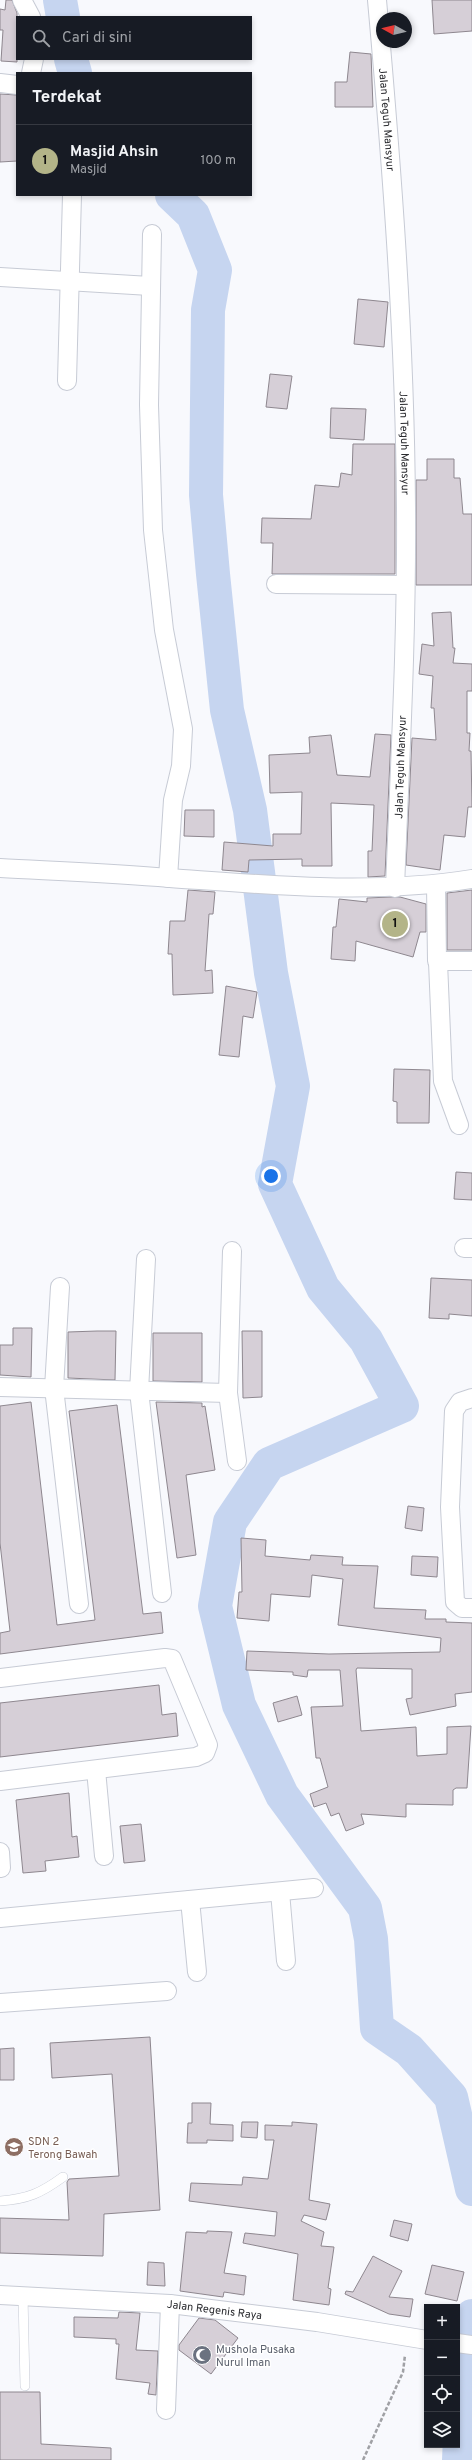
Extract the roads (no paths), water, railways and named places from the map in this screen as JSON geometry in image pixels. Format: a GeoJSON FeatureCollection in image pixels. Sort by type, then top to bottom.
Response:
{"type":"FeatureCollection","features":[{"type":"Feature","properties":{"kind":"street"},"geometry":{"type":"LineString","coordinates":[[22,0],[30,16]]}},
{"type":"Feature","properties":{"kind":"street","name":"Jalan Teguh Mansyur"},"geometry":{"type":"LineString","coordinates":[[377,0],[394,195],[400,318],[406,508],[405,586],[395,888]]}},
{"type":"Feature","properties":{"kind":"street"},"geometry":{"type":"LineString","coordinates":[[31,72],[34,60]]}},
{"type":"Feature","properties":{"kind":"street"},"geometry":{"type":"LineString","coordinates":[[0,83],[16,85]]}},
{"type":"Feature","properties":{"kind":"street"},"geometry":{"type":"LineString","coordinates":[[67,381],[72,196]]}},
{"type":"Feature","properties":{"kind":"street"},"geometry":{"type":"LineString","coordinates":[[152,234],[149,405],[153,530],[163,623],[183,729],[181,766],[173,800],[168,878]]}},
{"type":"Feature","properties":{"kind":"street"},"geometry":{"type":"LineString","coordinates":[[0,277],[150,286]]}},
{"type":"Feature","properties":{"kind":"street"},"geometry":{"type":"LineString","coordinates":[[276,584],[405,586]]}},
{"type":"Feature","properties":{"kind":"street"},"geometry":{"type":"LineString","coordinates":[[0,868],[247,884],[395,888],[436,885],[472,879]]}},
{"type":"Feature","properties":{"kind":"street"},"geometry":{"type":"LineString","coordinates":[[436,885],[444,1081],[460,1125]]}},
{"type":"Feature","properties":{"kind":"street"},"geometry":{"type":"LineString","coordinates":[[438,962],[472,961]]}},
{"type":"Feature","properties":{"kind":"street"},"geometry":{"type":"LineString","coordinates":[[232,1251],[228,1393],[237,1461]]}},
{"type":"Feature","properties":{"kind":"street"},"geometry":{"type":"LineString","coordinates":[[146,1259],[139,1391],[162,1593]]}},
{"type":"Feature","properties":{"kind":"street"},"geometry":{"type":"LineString","coordinates":[[60,1287],[54,1388],[79,1604]]}},
{"type":"Feature","properties":{"kind":"street"},"geometry":{"type":"LineString","coordinates":[[0,1387],[228,1393]]}},
{"type":"Feature","properties":{"kind":"street"},"geometry":{"type":"LineString","coordinates":[[472,1398],[460,1402],[454,1411],[450,1507],[456,1602],[461,1607],[472,1608]]}},
{"type":"Feature","properties":{"kind":"street"},"geometry":{"type":"LineString","coordinates":[[0,1678],[165,1658],[172,1659],[208,1745],[205,1753],[196,1757],[0,1781]]}},
{"type":"Feature","properties":{"kind":"street"},"geometry":{"type":"LineString","coordinates":[[96,1770],[104,1856]]}},
{"type":"Feature","properties":{"kind":"street"},"geometry":{"type":"LineString","coordinates":[[0,1918],[314,1888]]}},
{"type":"Feature","properties":{"kind":"street"},"geometry":{"type":"LineString","coordinates":[[280,1892],[286,1961]]}},
{"type":"Feature","properties":{"kind":"street"},"geometry":{"type":"LineString","coordinates":[[190,1900],[197,1972]]}},
{"type":"Feature","properties":{"kind":"street"},"geometry":{"type":"LineString","coordinates":[[0,2003],[167,1991]]}},
{"type":"Feature","properties":{"kind":"street","name":"Jalan Regenis Raya"},"geometry":{"type":"LineString","coordinates":[[0,2294],[170,2304],[322,2323],[424,2340]]}},
{"type":"Feature","properties":{"kind":"street"},"geometry":{"type":"LineString","coordinates":[[166,2410],[170,2304]]}},
{"type":"Feature","properties":{"kind":"street"},"geometry":{"type":"LineString","coordinates":[[460,2344],[472,2345]]}},
{"type":"Feature","properties":{"kind":"lane"},"geometry":{"type":"LineString","coordinates":[[0,2201],[18,2200],[42,2193],[63,2177]]}},
{"type":"Feature","properties":{"kind":"lane"},"geometry":{"type":"LineString","coordinates":[[23,2295],[25,2386]]}},
{"type":"Feature","properties":{"kind":"waterway"},"geometry":{"type":"LineString","coordinates":[[60,0],[63,16]]}},
{"type":"Feature","properties":{"kind":"waterway"},"geometry":{"type":"LineString","coordinates":[[71,60],[75,72]]}},
{"type":"Feature","properties":{"kind":"waterway"},"geometry":{"type":"LineString","coordinates":[[173,196],[193,215],[215,270],[208,310],[206,495],[213,574],[227,710],[250,810],[271,973],[293,1086],[275,1184],[323,1288],[366,1340],[402,1406],[269,1464],[230,1522],[215,1606],[239,1705],[282,1795],[365,1908],[371,1939],[377,2028],[409,2050],[451,2097],[472,2189]]}},
{"type":"Feature","properties":{"kind":"waterway"},"geometry":{"type":"LineString","coordinates":[[459,2460],[463,2370],[472,2316]]}},
{"type":"Feature","properties":{"kind":"place","name":"Masjid Ahsin"},"geometry":{"type":"Point","coordinates":[395,924]}},
{"type":"Feature","properties":{"kind":"place","name":"SDN 2 Terong Bawah"},"geometry":{"type":"Point","coordinates":[14,2147]}},
{"type":"Feature","properties":{"kind":"place","name":"Mushola Pusaka Nurul Iman"},"geometry":{"type":"Point","coordinates":[202,2355]}}]}
